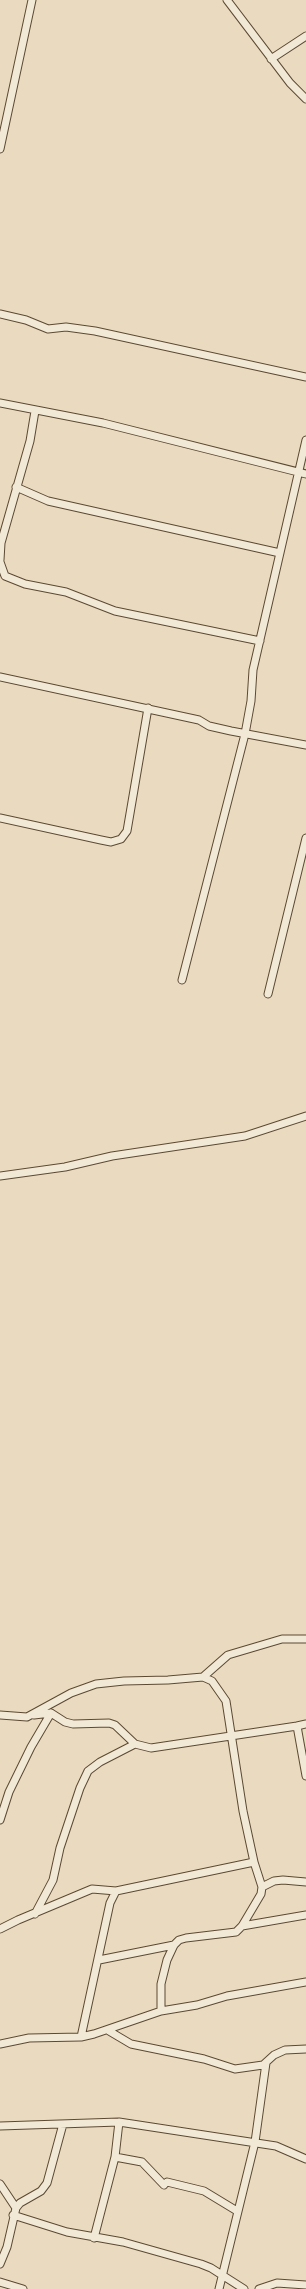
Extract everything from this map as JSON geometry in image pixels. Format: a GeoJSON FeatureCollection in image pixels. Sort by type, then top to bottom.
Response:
{"type":"FeatureCollection","features":[{"type":"Feature","properties":{"kind":"street"},"geometry":{"type":"LineString","coordinates":[[0,149],[32,0]]}},
{"type":"Feature","properties":{"kind":"street"},"geometry":{"type":"LineString","coordinates":[[227,0],[271,59],[306,99]]}},
{"type":"Feature","properties":{"kind":"street"},"geometry":{"type":"LineString","coordinates":[[271,59],[306,36]]}},
{"type":"Feature","properties":{"kind":"street"},"geometry":{"type":"LineString","coordinates":[[0,314],[26,320],[48,329],[66,328],[95,331],[306,377]]}},
{"type":"Feature","properties":{"kind":"street"},"geometry":{"type":"LineString","coordinates":[[0,403],[103,423],[306,474]]}},
{"type":"Feature","properties":{"kind":"street"},"geometry":{"type":"LineString","coordinates":[[35,411],[30,442],[0,543],[0,561],[5,576],[25,584],[66,592],[115,610],[260,641]]}},
{"type":"Feature","properties":{"kind":"street"},"geometry":{"type":"LineString","coordinates":[[182,980],[245,734],[251,701],[253,670],[306,440]]}},
{"type":"Feature","properties":{"kind":"street"},"geometry":{"type":"LineString","coordinates":[[16,487],[48,501],[280,553]]}},
{"type":"Feature","properties":{"kind":"street"},"geometry":{"type":"LineString","coordinates":[[0,677],[148,708],[199,720],[209,726],[245,734],[306,745]]}},
{"type":"Feature","properties":{"kind":"street"},"geometry":{"type":"LineString","coordinates":[[0,818],[111,842],[121,839],[127,831],[148,708]]}},
{"type":"Feature","properties":{"kind":"street"},"geometry":{"type":"LineString","coordinates":[[268,994],[306,838]]}},
{"type":"Feature","properties":{"kind":"street"},"geometry":{"type":"LineString","coordinates":[[0,1176],[65,1167],[112,1156],[245,1136],[306,1116]]}},
{"type":"Feature","properties":{"kind":"street"},"geometry":{"type":"LineString","coordinates":[[204,1677],[228,1655],[282,1639],[306,1639]]}},
{"type":"Feature","properties":{"kind":"street"},"geometry":{"type":"LineString","coordinates":[[27,1717],[71,1693],[96,1684],[204,1677],[212,1681],[226,1701],[243,1811],[254,1862],[262,1887],[260,1894],[242,1926],[236,1932],[186,1938],[180,1940],[174,1945],[167,1960],[161,1984],[161,2011]]}},
{"type":"Feature","properties":{"kind":"street"},"geometry":{"type":"LineString","coordinates":[[0,1820],[9,1792],[31,1747],[51,1713]]}},
{"type":"Feature","properties":{"kind":"street"},"geometry":{"type":"LineString","coordinates":[[0,1715],[27,1717],[51,1713],[65,1722],[73,1724],[109,1723],[115,1725],[135,1744],[151,1748],[164,1748],[306,1724]]}},
{"type":"Feature","properties":{"kind":"street"},"geometry":{"type":"LineString","coordinates":[[297,1726],[306,1776]]}},
{"type":"Feature","properties":{"kind":"street"},"geometry":{"type":"LineString","coordinates":[[35,1914],[53,1880],[60,1848],[88,1771],[100,1762],[135,1744]]}},
{"type":"Feature","properties":{"kind":"street"},"geometry":{"type":"LineString","coordinates":[[0,1929],[92,1889],[116,1891],[254,1862]]}},
{"type":"Feature","properties":{"kind":"street"},"geometry":{"type":"LineString","coordinates":[[262,1887],[274,1881],[283,1880],[306,1882]]}},
{"type":"Feature","properties":{"kind":"street"},"geometry":{"type":"LineString","coordinates":[[81,2037],[99,1960],[110,1903],[116,1891]]}},
{"type":"Feature","properties":{"kind":"street"},"geometry":{"type":"LineString","coordinates":[[242,1926],[306,1915]]}},
{"type":"Feature","properties":{"kind":"street"},"geometry":{"type":"LineString","coordinates":[[99,1960],[174,1945]]}},
{"type":"Feature","properties":{"kind":"street"},"geometry":{"type":"LineString","coordinates":[[0,2044],[28,2038],[81,2037],[109,2031],[161,2011],[197,2005],[227,1996],[306,1982]]}},
{"type":"Feature","properties":{"kind":"street"},"geometry":{"type":"LineString","coordinates":[[109,2031],[132,2044],[204,2058],[228,2068],[256,2067],[266,2063],[274,2055],[285,2050],[306,2049]]}},
{"type":"Feature","properties":{"kind":"street"},"geometry":{"type":"LineString","coordinates":[[219,2289],[255,2142],[266,2063]]}},
{"type":"Feature","properties":{"kind":"street"},"geometry":{"type":"LineString","coordinates":[[94,2238],[115,2157],[118,2122]]}},
{"type":"Feature","properties":{"kind":"street"},"geometry":{"type":"LineString","coordinates":[[0,2125],[118,2122],[276,2146],[306,2159]]}},
{"type":"Feature","properties":{"kind":"street"},"geometry":{"type":"LineString","coordinates":[[0,2264],[7,2247],[15,2211],[20,2203],[41,2191],[48,2183],[63,2124]]}},
{"type":"Feature","properties":{"kind":"street"},"geometry":{"type":"LineString","coordinates":[[115,2157],[142,2162],[166,2183],[200,2189],[237,2211]]}},
{"type":"Feature","properties":{"kind":"street"},"geometry":{"type":"LineString","coordinates":[[0,2184],[15,2211],[49,2227],[94,2238],[123,2242],[202,2264],[244,2289]]}},
{"type":"Feature","properties":{"kind":"street"},"geometry":{"type":"LineString","coordinates":[[0,2282],[23,2289]]}},
{"type":"Feature","properties":{"kind":"street"},"geometry":{"type":"LineString","coordinates":[[259,2289],[277,2283],[306,2285]]}}]}
